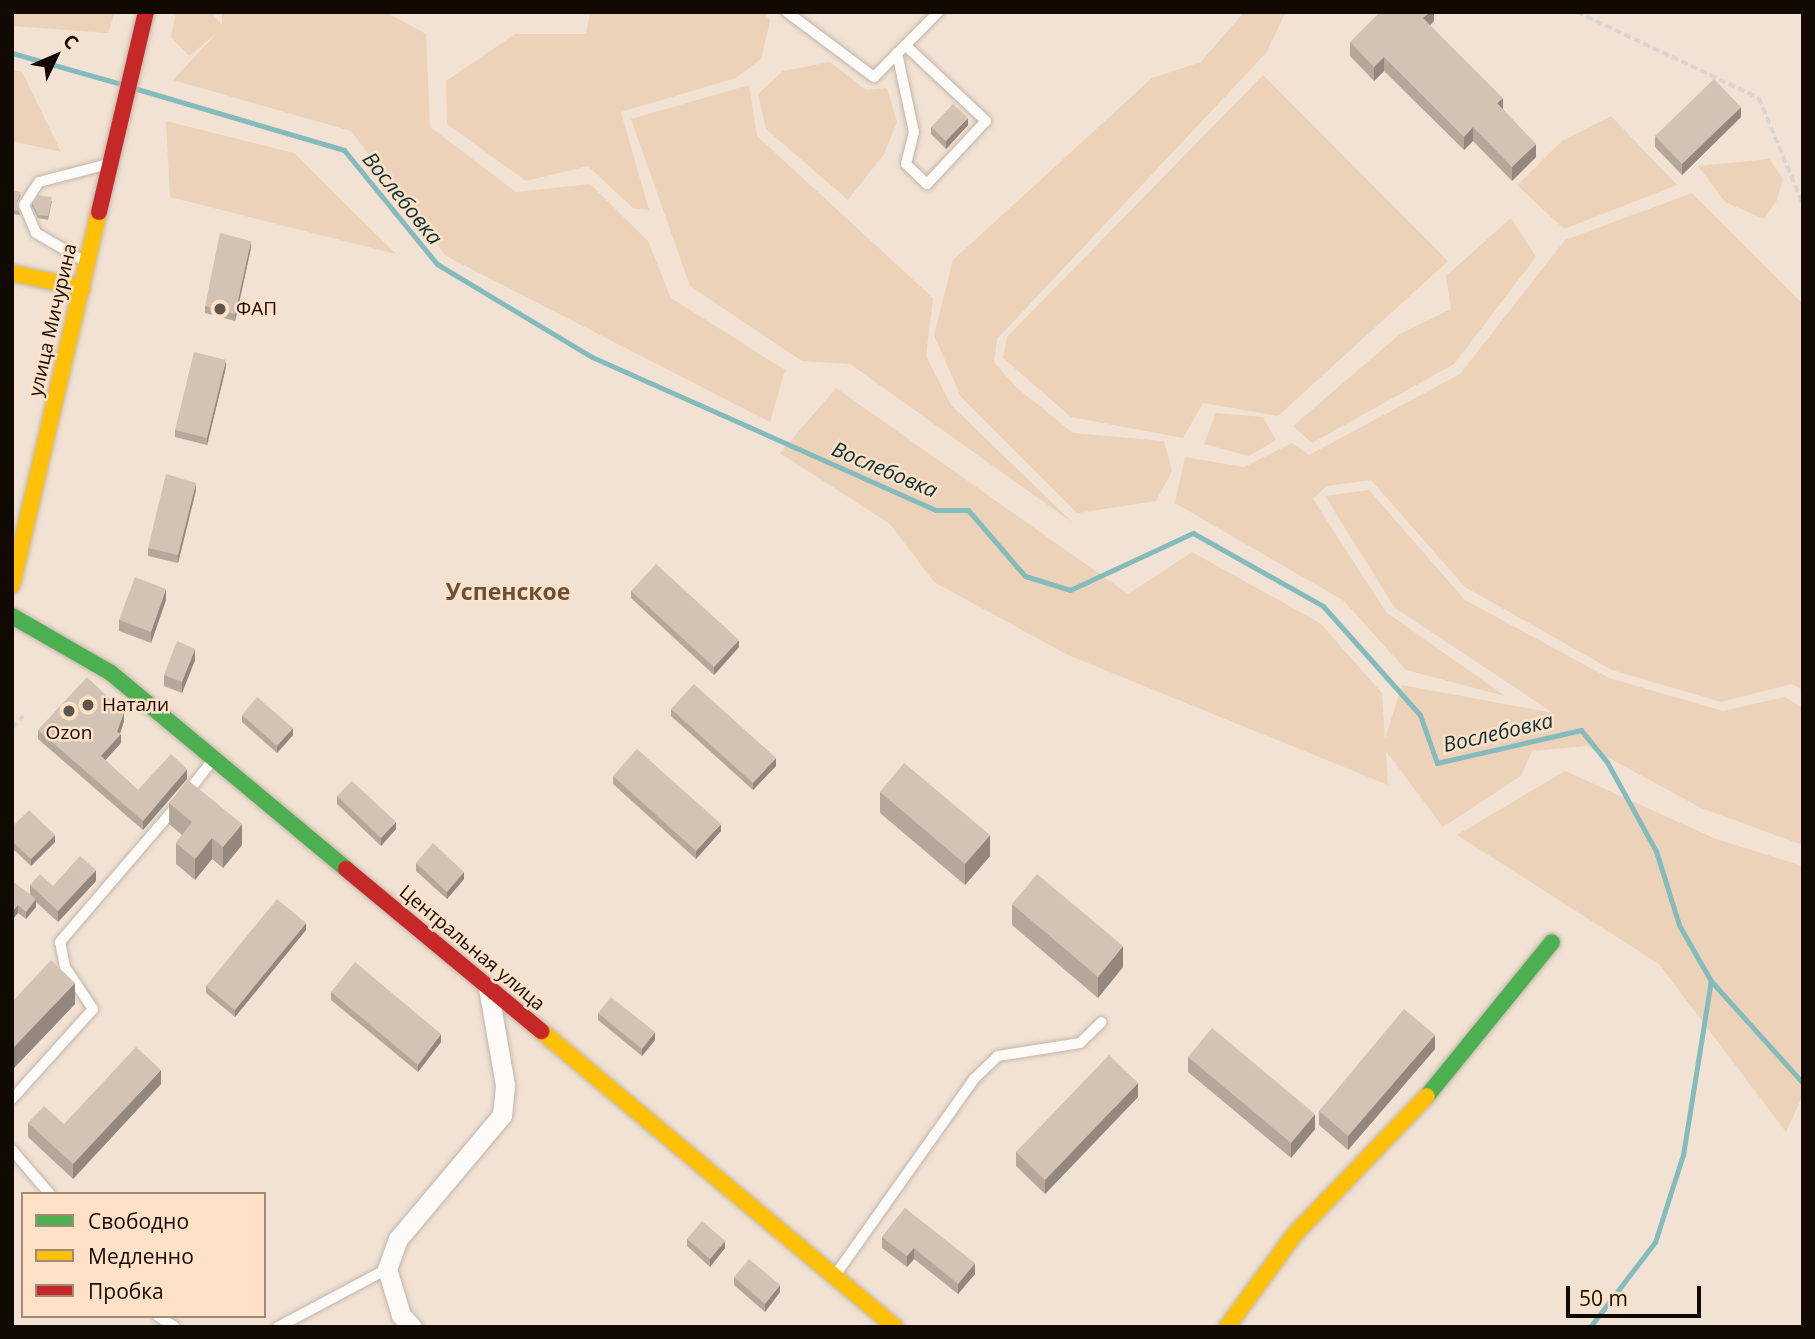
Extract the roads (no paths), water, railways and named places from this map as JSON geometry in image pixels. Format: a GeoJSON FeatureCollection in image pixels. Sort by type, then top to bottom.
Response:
{"type":"FeatureCollection","features":[{"type":"Feature","properties":{"kind":"street","name":"улица Мичурина"},"geometry":{"type":"LineString","coordinates":[[12,585],[146,12]]}},
{"type":"Feature","properties":{"kind":"street"},"geometry":{"type":"LineString","coordinates":[[12,273],[82,288]]}},
{"type":"Feature","properties":{"kind":"street","name":"Центральная улица"},"geometry":{"type":"LineString","coordinates":[[12,616],[111,673],[895,1327]]}},
{"type":"Feature","properties":{"kind":"street"},"geometry":{"type":"LineString","coordinates":[[1227,1327],[1294,1235],[1364,1157],[1432,1091],[1552,942]]}},
{"type":"Feature","properties":{"kind":"street"},"geometry":{"type":"LineString","coordinates":[[412,1327],[401,1315],[387,1269],[398,1239],[502,1115],[505,1085],[488,988]]}},
{"type":"Feature","properties":{"kind":"lane"},"geometry":{"type":"LineString","coordinates":[[787,12],[874,77],[938,12]]}},
{"type":"Feature","properties":{"kind":"lane"},"geometry":{"type":"LineString","coordinates":[[897,53],[914,132],[906,164],[927,184],[986,121],[905,45]]}},
{"type":"Feature","properties":{"kind":"lane"},"geometry":{"type":"LineString","coordinates":[[88,263],[36,233],[24,205],[39,182],[111,163]]}},
{"type":"Feature","properties":{"kind":"lane"},"geometry":{"type":"LineString","coordinates":[[12,1099],[93,1009],[65,967],[60,942],[214,759]]}},
{"type":"Feature","properties":{"kind":"lane"},"geometry":{"type":"LineString","coordinates":[[834,1277],[974,1079],[998,1056],[1080,1043],[1102,1022]]}},
{"type":"Feature","properties":{"kind":"lane"},"geometry":{"type":"LineString","coordinates":[[12,1150],[48,1192]]}},
{"type":"Feature","properties":{"kind":"lane"},"geometry":{"type":"LineString","coordinates":[[278,1327],[387,1269]]}},
{"type":"Feature","properties":{"kind":"waterway","name":"Вослебовка"},"geometry":{"type":"LineString","coordinates":[[12,53],[121,84]]}},
{"type":"Feature","properties":{"kind":"waterway","name":"Вослебовка"},"geometry":{"type":"LineString","coordinates":[[137,89],[344,150],[437,264],[592,357],[936,510],[968,510],[1025,576],[1070,590],[1193,533],[1323,606],[1420,715],[1437,763],[1581,730],[1607,762],[1656,851],[1679,925],[1711,981],[1803,1083]]}},
{"type":"Feature","properties":{"kind":"waterway"},"geometry":{"type":"LineString","coordinates":[[1590,1327],[1655,1242],[1683,1155],[1711,981]]}},
{"type":"Feature","properties":{"kind":"place","name":"ФАП"},"geometry":{"type":"Point","coordinates":[220,309]}},
{"type":"Feature","properties":{"kind":"place","name":"Натали"},"geometry":{"type":"Point","coordinates":[88,705]}},
{"type":"Feature","properties":{"kind":"place","name":"Ozon"},"geometry":{"type":"Point","coordinates":[69,711]}},
{"type":"Feature","properties":{"kind":"district","name":"Успенское"},"geometry":{"type":"Point","coordinates":[508,591]}}]}
